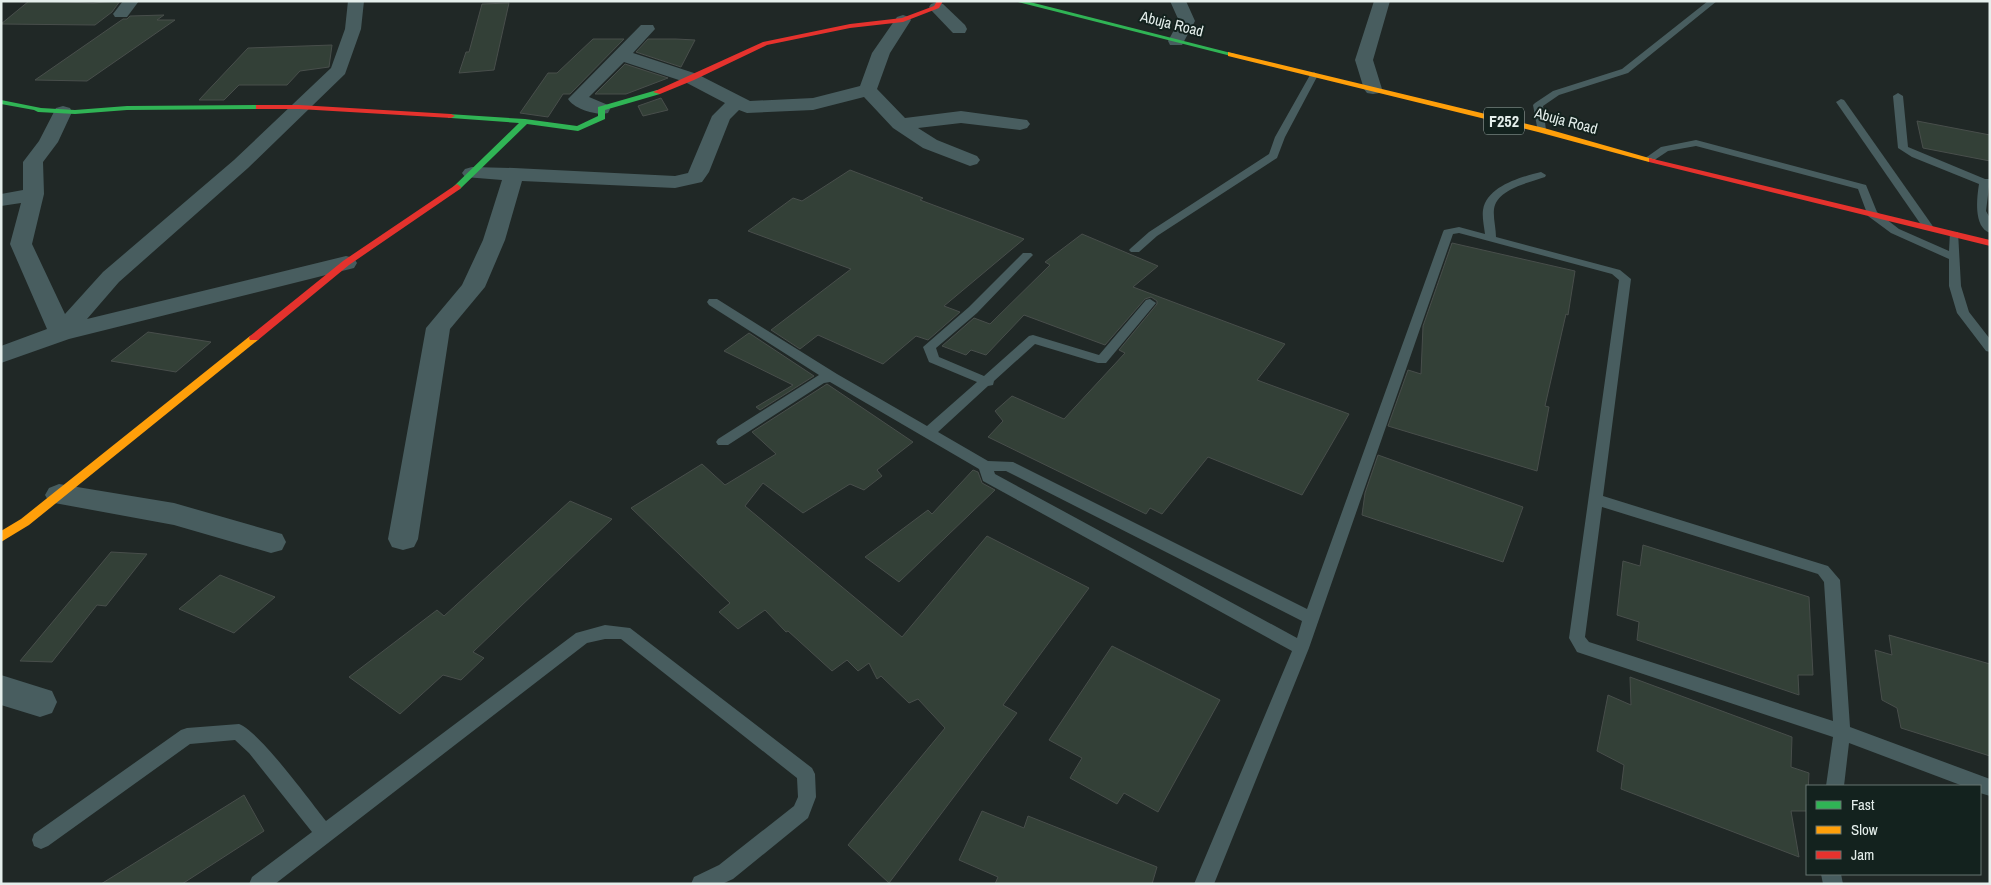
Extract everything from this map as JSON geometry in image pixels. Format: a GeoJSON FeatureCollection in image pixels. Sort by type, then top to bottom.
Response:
{"type":"FeatureCollection","features":[{"type":"Feature","properties":{"kind":"street"},"geometry":{"type":"LineString","coordinates":[[61,333],[111,277],[241,164],[339,70],[353,28],[356,1]]}},
{"type":"Feature","properties":{"kind":"street","name":"Abuja Road"},"geometry":{"type":"LineString","coordinates":[[1017,1],[1990,243]]}},
{"type":"Feature","properties":{"kind":"street"},"geometry":{"type":"LineString","coordinates":[[1176,40],[1188,24],[1188,19],[1178,1]]}},
{"type":"Feature","properties":{"kind":"street"},"geometry":{"type":"LineString","coordinates":[[1373,89],[1364,60],[1382,1]]}},
{"type":"Feature","properties":{"kind":"street"},"geometry":{"type":"LineString","coordinates":[[647,29],[577,99],[601,109],[648,95],[691,78],[765,43],[850,26],[902,20],[938,4],[959,29]]}},
{"type":"Feature","properties":{"kind":"street"},"geometry":{"type":"LineString","coordinates":[[868,90],[881,53],[902,20]]}},
{"type":"Feature","properties":{"kind":"street"},"geometry":{"type":"LineString","coordinates":[[621,56],[691,78],[747,107],[813,104],[868,90]]}},
{"type":"Feature","properties":{"kind":"street"},"geometry":{"type":"LineString","coordinates":[[868,90],[900,124],[930,144],[970,160]]}},
{"type":"Feature","properties":{"kind":"street"},"geometry":{"type":"LineString","coordinates":[[1,102],[30,105],[38,110],[63,112],[127,108],[299,107],[525,121],[578,129],[602,117],[601,109]]}},
{"type":"Feature","properties":{"kind":"street"},"geometry":{"type":"LineString","coordinates":[[472,173],[675,182],[695,178],[721,116],[737,103]]}},
{"type":"Feature","properties":{"kind":"street"},"geometry":{"type":"LineString","coordinates":[[61,333],[21,244],[34,194],[33,162],[48,142],[63,112]]}},
{"type":"Feature","properties":{"kind":"street"},"geometry":{"type":"LineString","coordinates":[[900,124],[961,117],[1020,124]]}},
{"type":"Feature","properties":{"kind":"street"},"geometry":{"type":"LineString","coordinates":[[1,537],[25,522],[59,495],[346,263],[452,193],[525,121]]}},
{"type":"Feature","properties":{"kind":"street"},"geometry":{"type":"LineString","coordinates":[[403,539],[438,328],[474,286],[494,240],[514,174]]}},
{"type":"Feature","properties":{"kind":"street"},"geometry":{"type":"LineString","coordinates":[[1,200],[34,194]]}},
{"type":"Feature","properties":{"kind":"street"},"geometry":{"type":"LineString","coordinates":[[1,355],[61,333],[346,263]]}},
{"type":"Feature","properties":{"kind":"street"},"geometry":{"type":"LineString","coordinates":[[59,495],[174,514],[271,542]]}},
{"type":"Feature","properties":{"kind":"street"},"geometry":{"type":"LineString","coordinates":[[1,690],[40,702]]}},
{"type":"Feature","properties":{"kind":"lane"},"geometry":{"type":"LineString","coordinates":[[1541,130],[1538,106],[1556,93],[1625,71],[1713,1]]}},
{"type":"Feature","properties":{"kind":"lane"},"geometry":{"type":"LineString","coordinates":[[1134,250],[1153,234],[1273,156],[1280,138],[1314,74]]}},
{"type":"Feature","properties":{"kind":"lane"},"geometry":{"type":"LineString","coordinates":[[1898,96],[1903,148],[1916,155],[1987,182],[1981,211],[1990,230]]}},
{"type":"Feature","properties":{"kind":"lane"},"geometry":{"type":"LineString","coordinates":[[1841,102],[1928,228]]}},
{"type":"Feature","properties":{"kind":"lane"},"geometry":{"type":"LineString","coordinates":[[1649,159],[1665,149],[1696,143],[1862,187],[1872,214],[1895,231],[1955,258]]}},
{"type":"Feature","properties":{"kind":"lane"},"geometry":{"type":"LineString","coordinates":[[1492,239],[1489,209],[1493,197],[1511,185],[1541,175]]}},
{"type":"Feature","properties":{"kind":"lane"},"geometry":{"type":"LineString","coordinates":[[1204,884],[1301,648],[1448,232],[1459,230],[1616,272],[1625,279],[1577,638],[1583,646],[1842,732],[1990,788]]}},
{"type":"Feature","properties":{"kind":"lane"},"geometry":{"type":"LineString","coordinates":[[1954,234],[1955,286],[1963,313],[1990,348]]}},
{"type":"Feature","properties":{"kind":"lane"},"geometry":{"type":"LineString","coordinates":[[988,382],[933,359],[929,347],[973,310],[1027,254]]}},
{"type":"Feature","properties":{"kind":"lane"},"geometry":{"type":"LineString","coordinates":[[713,302],[832,377],[986,466],[1008,466],[1311,618]]}},
{"type":"Feature","properties":{"kind":"lane"},"geometry":{"type":"LineString","coordinates":[[928,433],[988,382],[1033,339],[1102,360],[1150,303]]}},
{"type":"Feature","properties":{"kind":"lane"},"geometry":{"type":"LineString","coordinates":[[723,442],[820,379],[832,377]]}},
{"type":"Feature","properties":{"kind":"lane"},"geometry":{"type":"LineString","coordinates":[[986,466],[988,477],[1301,648]]}},
{"type":"Feature","properties":{"kind":"lane"},"geometry":{"type":"LineString","coordinates":[[1595,499],[1823,570],[1829,575],[1832,580],[1842,732],[1835,785]]}},
{"type":"Feature","properties":{"kind":"lane"},"geometry":{"type":"LineString","coordinates":[[259,884],[582,638],[605,632],[624,633],[806,774],[807,796],[801,812],[726,872],[701,884]]}},
{"type":"Feature","properties":{"kind":"lane"},"geometry":{"type":"LineString","coordinates":[[41,840],[187,736],[239,732],[255,747],[325,834]]}},
{"type":"Feature","properties":{"kind":"building"},"geometry":{"type":"Polygon","coordinates":[[[29,1],[93,3],[120,1],[112,12],[95,25],[1,24],[29,1]]]}},
{"type":"Feature","properties":{"kind":"building"},"geometry":{"type":"Polygon","coordinates":[[[509,3],[494,70],[459,73],[466,52],[469,52],[482,4],[509,3]]]}},
{"type":"Feature","properties":{"kind":"building"},"geometry":{"type":"Polygon","coordinates":[[[164,15],[157,20],[175,20],[87,81],[35,80],[123,19],[127,19],[130,16],[164,15]]]}},
{"type":"Feature","properties":{"kind":"building"},"geometry":{"type":"Polygon","coordinates":[[[593,39],[624,39],[570,94],[563,94],[548,117],[520,113],[548,73],[557,73],[593,39]]]}},
{"type":"Feature","properties":{"kind":"building"},"geometry":{"type":"Polygon","coordinates":[[[648,39],[695,40],[681,67],[636,52],[648,39]]]}},
{"type":"Feature","properties":{"kind":"building"},"geometry":{"type":"Polygon","coordinates":[[[332,45],[329,67],[300,71],[287,85],[239,85],[224,100],[199,100],[248,48],[332,45]]]}},
{"type":"Feature","properties":{"kind":"building"},"geometry":{"type":"Polygon","coordinates":[[[625,64],[668,78],[626,94],[595,94],[625,64]]]}},
{"type":"Feature","properties":{"kind":"building"},"geometry":{"type":"Polygon","coordinates":[[[661,98],[668,110],[643,116],[638,106],[661,98]]]}},
{"type":"Feature","properties":{"kind":"building"},"geometry":{"type":"Polygon","coordinates":[[[1917,121],[1990,135],[1990,161],[1923,148],[1917,121]]]}},
{"type":"Feature","properties":{"kind":"building"},"geometry":{"type":"Polygon","coordinates":[[[850,170],[923,198],[920,200],[1024,239],[944,306],[960,312],[928,340],[916,336],[883,364],[818,335],[800,349],[771,330],[851,269],[748,231],[793,198],[802,201],[850,170]]]}},
{"type":"Feature","properties":{"kind":"building"},"geometry":{"type":"Polygon","coordinates":[[[1082,234],[1158,266],[1133,287],[1285,344],[1257,380],[1349,414],[1302,495],[1208,457],[1162,514],[1150,508],[1146,514],[988,437],[1003,421],[995,411],[1012,396],[1064,419],[1125,353],[1119,350],[1157,304],[1157,301],[1151,297],[1145,299],[1105,345],[1024,315],[986,355],[971,350],[966,355],[942,346],[974,318],[990,324],[1050,265],[1045,262],[1082,234]]]}},
{"type":"Feature","properties":{"kind":"building"},"geometry":{"type":"Polygon","coordinates":[[[1452,243],[1575,271],[1568,315],[1566,314],[1545,406],[1549,407],[1537,471],[1388,426],[1408,370],[1421,374],[1423,326],[1452,243]]]}},
{"type":"Feature","properties":{"kind":"building"},"geometry":{"type":"Polygon","coordinates":[[[148,332],[211,342],[176,372],[111,361],[148,332]]]}},
{"type":"Feature","properties":{"kind":"building"},"geometry":{"type":"Polygon","coordinates":[[[749,333],[814,376],[760,410],[756,407],[793,385],[724,351],[749,333]]]}},
{"type":"Feature","properties":{"kind":"building"},"geometry":{"type":"Polygon","coordinates":[[[827,384],[913,442],[877,470],[882,476],[864,490],[850,484],[803,513],[763,483],[745,506],[902,637],[987,536],[1089,588],[1003,705],[1017,713],[889,883],[848,845],[945,728],[918,699],[909,703],[881,676],[877,679],[869,663],[858,671],[847,660],[832,671],[788,631],[786,632],[765,610],[738,629],[719,612],[730,603],[631,508],[702,464],[725,485],[776,454],[752,432],[827,384]]]}},
{"type":"Feature","properties":{"kind":"building"},"geometry":{"type":"Polygon","coordinates":[[[1378,455],[1523,507],[1503,562],[1362,515],[1365,493],[1378,455]]]}},
{"type":"Feature","properties":{"kind":"building"},"geometry":{"type":"Polygon","coordinates":[[[973,470],[978,472],[982,483],[995,490],[899,582],[865,557],[928,510],[932,514],[973,470]]]}},
{"type":"Feature","properties":{"kind":"building"},"geometry":{"type":"Polygon","coordinates":[[[570,501],[612,519],[473,652],[484,658],[461,680],[443,675],[400,714],[349,677],[437,610],[444,616],[570,501]]]}},
{"type":"Feature","properties":{"kind":"building"},"geometry":{"type":"Polygon","coordinates":[[[1643,545],[1809,597],[1813,675],[1798,675],[1799,695],[1637,640],[1639,622],[1617,615],[1623,561],[1640,566],[1643,545]]]}},
{"type":"Feature","properties":{"kind":"building"},"geometry":{"type":"Polygon","coordinates":[[[111,552],[147,554],[106,606],[97,605],[52,662],[20,661],[111,552]]]}},
{"type":"Feature","properties":{"kind":"building"},"geometry":{"type":"Polygon","coordinates":[[[220,575],[275,597],[234,633],[179,609],[220,575]]]}},
{"type":"Feature","properties":{"kind":"building"},"geometry":{"type":"Polygon","coordinates":[[[1889,635],[1990,664],[1990,756],[1901,728],[1897,708],[1882,700],[1875,650],[1892,655],[1889,635]]]}},
{"type":"Feature","properties":{"kind":"building"},"geometry":{"type":"Polygon","coordinates":[[[1112,646],[1220,700],[1158,812],[1124,793],[1117,804],[1070,778],[1082,758],[1049,740],[1112,646]]]}},
{"type":"Feature","properties":{"kind":"building"},"geometry":{"type":"Polygon","coordinates":[[[1630,677],[1792,737],[1791,767],[1809,773],[1808,785],[1806,785],[1806,811],[1791,811],[1799,857],[1621,789],[1624,765],[1597,751],[1608,695],[1631,705],[1630,677]]]}},
{"type":"Feature","properties":{"kind":"building"},"geometry":{"type":"Polygon","coordinates":[[[244,795],[264,831],[182,884],[101,884],[244,795]]]}},
{"type":"Feature","properties":{"kind":"building"},"geometry":{"type":"Polygon","coordinates":[[[982,811],[1024,828],[1028,816],[1157,867],[1152,884],[995,884],[998,877],[959,860],[982,811]]]}},
{"type":"Feature","properties":{"kind":"traffic: fast"},"geometry":{"type":"LineString","coordinates":[[1017,1],[1231,54]]}},
{"type":"Feature","properties":{"kind":"traffic: fast"},"geometry":{"type":"LineString","coordinates":[[457,187],[525,121],[578,129],[602,117],[601,109],[657,92]]}},
{"type":"Feature","properties":{"kind":"traffic: fast"},"geometry":{"type":"LineString","coordinates":[[1,102],[37,108],[38,110],[75,112],[127,108],[259,107]]}},
{"type":"Feature","properties":{"kind":"traffic: fast"},"geometry":{"type":"LineString","coordinates":[[451,116],[525,121]]}},
{"type":"Feature","properties":{"kind":"traffic: slow"},"geometry":{"type":"LineString","coordinates":[[1231,54],[1541,130],[1652,160]]}},
{"type":"Feature","properties":{"kind":"traffic: slow"},"geometry":{"type":"LineString","coordinates":[[1,537],[25,522],[254,338]]}},
{"type":"Feature","properties":{"kind":"traffic: jam"},"geometry":{"type":"LineString","coordinates":[[657,92],[765,43],[850,26],[903,20],[937,7],[940,1]]}},
{"type":"Feature","properties":{"kind":"traffic: jam"},"geometry":{"type":"LineString","coordinates":[[259,107],[299,107],[451,116]]}},
{"type":"Feature","properties":{"kind":"traffic: jam"},"geometry":{"type":"LineString","coordinates":[[1652,160],[1990,243]]}},
{"type":"Feature","properties":{"kind":"traffic: jam"},"geometry":{"type":"LineString","coordinates":[[254,338],[346,263],[457,187]]}}]}
